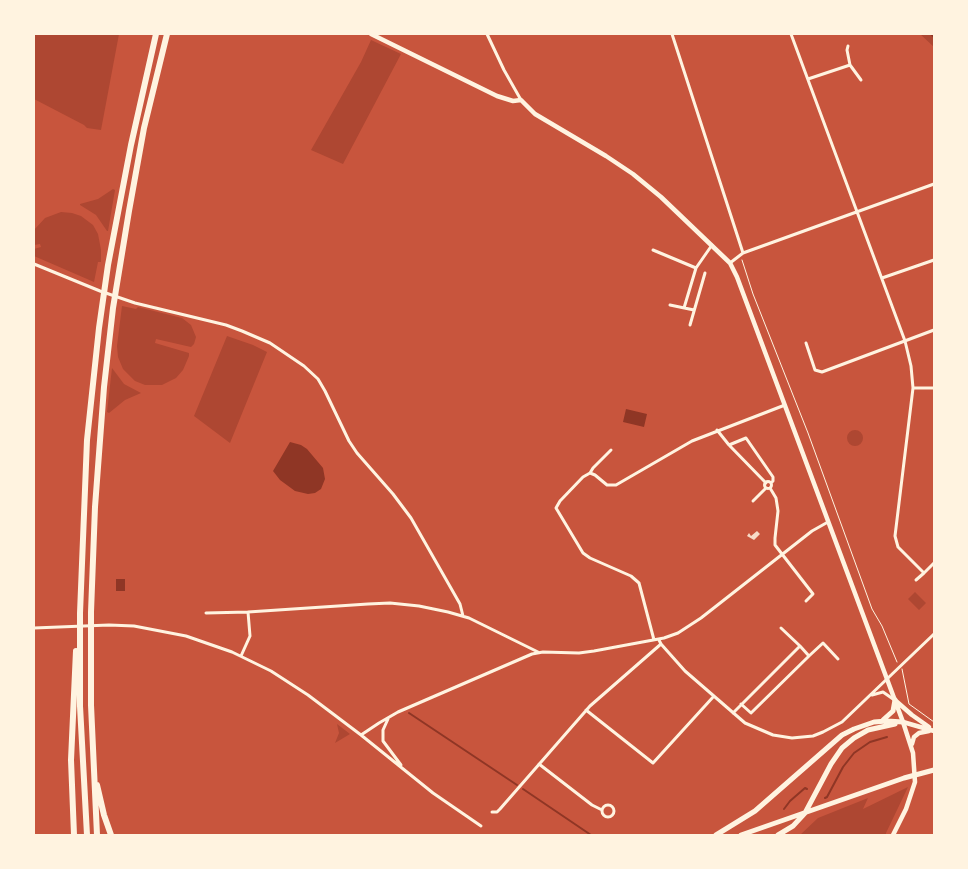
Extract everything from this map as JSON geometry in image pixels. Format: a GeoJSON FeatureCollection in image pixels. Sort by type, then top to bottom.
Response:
{"type":"FeatureCollection","features":[{"type":"Feature","properties":{"kind":"highway"},"geometry":{"type":"LineString","coordinates":[[74,835],[71,786],[71,732],[80,613],[87,440],[108,265],[131,145],[156,34]]}},
{"type":"Feature","properties":{"kind":"highway"},"geometry":{"type":"LineString","coordinates":[[97,835],[91,705],[92,576],[104,387],[113,308],[129,211],[144,128],[167,34]]}},
{"type":"Feature","properties":{"kind":"highway"},"geometry":{"type":"LineString","coordinates":[[80,613],[80,706],[87,835]]}},
{"type":"Feature","properties":{"kind":"highway"},"geometry":{"type":"LineString","coordinates":[[93,764],[104,815],[112,835]]}},
{"type":"Feature","properties":{"kind":"main road"},"geometry":{"type":"LineString","coordinates":[[371,34],[497,96],[513,101],[521,100],[535,114],[633,174],[713,245],[730,263],[738,276],[912,746],[916,772],[914,787],[893,835]]}},
{"type":"Feature","properties":{"kind":"main road"},"geometry":{"type":"LineString","coordinates":[[878,722],[891,714],[895,700]]}},
{"type":"Feature","properties":{"kind":"main road"},"geometry":{"type":"LineString","coordinates":[[895,700],[934,731]]}},
{"type":"Feature","properties":{"kind":"main road"},"geometry":{"type":"LineString","coordinates":[[716,835],[755,811],[842,735],[861,726],[892,721],[903,722],[934,731]]}},
{"type":"Feature","properties":{"kind":"main road"},"geometry":{"type":"LineString","coordinates":[[778,835],[793,826],[805,813],[834,758],[848,742],[868,730],[903,722]]}},
{"type":"Feature","properties":{"kind":"main road"},"geometry":{"type":"LineString","coordinates":[[912,746],[914,737],[919,733],[934,731]]}},
{"type":"Feature","properties":{"kind":"main road"},"geometry":{"type":"LineString","coordinates":[[741,835],[904,778],[934,770]]}},
{"type":"Feature","properties":{"kind":"street"},"geometry":{"type":"LineString","coordinates":[[487,34],[521,100]]}},
{"type":"Feature","properties":{"kind":"street"},"geometry":{"type":"LineString","coordinates":[[672,34],[744,253]]}},
{"type":"Feature","properties":{"kind":"street"},"geometry":{"type":"LineString","coordinates":[[791,34],[905,341],[911,366],[913,388],[895,536],[898,547],[924,573]]}},
{"type":"Feature","properties":{"kind":"street"},"geometry":{"type":"LineString","coordinates":[[848,46],[850,65],[861,80]]}},
{"type":"Feature","properties":{"kind":"street"},"geometry":{"type":"LineString","coordinates":[[808,79],[850,65]]}},
{"type":"Feature","properties":{"kind":"street"},"geometry":{"type":"LineString","coordinates":[[730,263],[744,253],[934,184]]}},
{"type":"Feature","properties":{"kind":"street"},"geometry":{"type":"LineString","coordinates":[[684,308],[696,268],[713,245]]}},
{"type":"Feature","properties":{"kind":"street"},"geometry":{"type":"LineString","coordinates":[[653,250],[696,268]]}},
{"type":"Feature","properties":{"kind":"street"},"geometry":{"type":"LineString","coordinates":[[882,278],[934,260]]}},
{"type":"Feature","properties":{"kind":"street"},"geometry":{"type":"LineString","coordinates":[[34,264],[135,303],[242,330],[270,343],[309,370],[326,391],[357,454],[393,494],[411,518],[460,604],[463,616]]}},
{"type":"Feature","properties":{"kind":"street"},"geometry":{"type":"LineString","coordinates":[[690,325],[705,273]]}},
{"type":"Feature","properties":{"kind":"street"},"geometry":{"type":"LineString","coordinates":[[670,305],[694,310]]}},
{"type":"Feature","properties":{"kind":"street"},"geometry":{"type":"LineString","coordinates":[[806,343],[815,370],[822,372],[934,330]]}},
{"type":"Feature","properties":{"kind":"street"},"geometry":{"type":"LineString","coordinates":[[913,388],[934,388]]}},
{"type":"Feature","properties":{"kind":"street"},"geometry":{"type":"LineString","coordinates":[[590,473],[607,485],[616,485],[681,446],[717,430],[785,405]]}},
{"type":"Feature","properties":{"kind":"street"},"geometry":{"type":"LineString","coordinates":[[717,430],[766,483],[766,488]]}},
{"type":"Feature","properties":{"kind":"street"},"geometry":{"type":"LineString","coordinates":[[729,445],[746,438],[773,477],[774,481],[771,483],[770,488],[776,498],[778,511],[775,543],[782,555],[814,594],[806,601]]}},
{"type":"Feature","properties":{"kind":"street"},"geometry":{"type":"LineString","coordinates":[[612,450],[590,473],[583,476],[556,506],[583,553],[631,576],[639,583],[654,640]]}},
{"type":"Feature","properties":{"kind":"street"},"geometry":{"type":"LineString","coordinates":[[766,483],[771,483]]}},
{"type":"Feature","properties":{"kind":"street"},"geometry":{"type":"LineString","coordinates":[[753,501],[766,488],[770,488]]}},
{"type":"Feature","properties":{"kind":"street"},"geometry":{"type":"LineString","coordinates":[[361,735],[390,716],[538,653],[585,652],[659,640],[672,636],[690,626],[816,528],[829,522]]}},
{"type":"Feature","properties":{"kind":"street"},"geometry":{"type":"LineString","coordinates":[[916,580],[934,563]]}},
{"type":"Feature","properties":{"kind":"street"},"geometry":{"type":"LineString","coordinates":[[206,613],[390,603],[427,607],[463,616],[488,626],[538,653]]}},
{"type":"Feature","properties":{"kind":"street"},"geometry":{"type":"LineString","coordinates":[[241,656],[250,636],[251,628],[248,612]]}},
{"type":"Feature","properties":{"kind":"street"},"geometry":{"type":"LineString","coordinates":[[34,628],[57,626],[134,626],[176,633],[210,643],[241,656],[289,682],[361,735],[452,807],[481,826]]}},
{"type":"Feature","properties":{"kind":"street"},"geometry":{"type":"LineString","coordinates":[[781,628],[809,656]]}},
{"type":"Feature","properties":{"kind":"street"},"geometry":{"type":"LineString","coordinates":[[659,640],[685,671],[745,723],[762,732],[783,737],[802,738],[838,725],[934,634]]}},
{"type":"Feature","properties":{"kind":"street"},"geometry":{"type":"LineString","coordinates":[[741,704],[751,713],[823,643],[838,659]]}},
{"type":"Feature","properties":{"kind":"street"},"geometry":{"type":"LineString","coordinates":[[492,812],[497,812],[500,809],[586,710],[661,644]]}},
{"type":"Feature","properties":{"kind":"street"},"geometry":{"type":"LineString","coordinates":[[733,713],[800,646]]}},
{"type":"Feature","properties":{"kind":"street"},"geometry":{"type":"LineString","coordinates":[[868,698],[876,693],[883,692],[895,700]]}},
{"type":"Feature","properties":{"kind":"street"},"geometry":{"type":"LineString","coordinates":[[586,710],[653,764],[714,696]]}},
{"type":"Feature","properties":{"kind":"street"},"geometry":{"type":"LineString","coordinates":[[390,716],[384,727],[383,741],[406,771]]}},
{"type":"Feature","properties":{"kind":"street"},"geometry":{"type":"LineString","coordinates":[[539,764],[592,805],[602,810]]}},
{"type":"Feature","properties":{"kind":"path"},"geometry":{"type":"LineString","coordinates":[[739,255],[791,389],[872,609],[882,626],[895,659],[904,672],[909,704],[934,722]]}},
{"type":"Feature","properties":{"kind":"shaded area"},"geometry":{"type":"Polygon","coordinates":[[[34,34],[119,34],[101,130],[87,128],[34,99],[34,34]]]}},
{"type":"Feature","properties":{"kind":"shaded area"},"geometry":{"type":"Polygon","coordinates":[[[920,34],[934,34],[934,47],[920,34]]]}},
{"type":"Feature","properties":{"kind":"shaded area"},"geometry":{"type":"Polygon","coordinates":[[[371,40],[401,54],[343,164],[311,150],[361,62],[371,40]]]}},
{"type":"Feature","properties":{"kind":"shaded area"},"geometry":{"type":"Polygon","coordinates":[[[113,189],[115,190],[107,231],[96,215],[80,204],[98,199],[113,189]]]}},
{"type":"Feature","properties":{"kind":"shaded area"},"geometry":{"type":"Polygon","coordinates":[[[61,212],[81,216],[93,225],[98,234],[101,262],[98,262],[94,282],[34,256],[34,249],[41,247],[40,244],[34,245],[34,230],[45,218],[61,212]]]}},
{"type":"Feature","properties":{"kind":"shaded area"},"geometry":{"type":"Polygon","coordinates":[[[122,306],[136,309],[138,307],[182,318],[191,325],[196,337],[191,347],[156,339],[155,343],[189,353],[183,370],[176,378],[162,385],[145,385],[135,381],[123,369],[118,357],[117,346],[122,306]]]}},
{"type":"Feature","properties":{"kind":"shaded area"},"geometry":{"type":"Polygon","coordinates":[[[227,336],[267,352],[230,443],[194,416],[227,336]]]}},
{"type":"Feature","properties":{"kind":"shaded area"},"geometry":{"type":"Polygon","coordinates":[[[112,368],[124,384],[141,393],[125,400],[109,413],[107,412],[112,368]]]}},
{"type":"Feature","properties":{"kind":"shaded area"},"geometry":{"type":"Polygon","coordinates":[[[626,409],[647,414],[644,427],[623,422],[626,409]]]}},
{"type":"Feature","properties":{"kind":"shaded area"},"geometry":{"type":"Polygon","coordinates":[[[855,430],[863,438],[855,446],[847,438],[855,430]]]}},
{"type":"Feature","properties":{"kind":"shaded area"},"geometry":{"type":"Polygon","coordinates":[[[290,442],[307,449],[323,468],[325,479],[321,489],[315,493],[308,494],[295,491],[280,480],[273,471],[290,442]]]}},
{"type":"Feature","properties":{"kind":"shaded area"},"geometry":{"type":"Polygon","coordinates":[[[116,579],[125,579],[125,591],[116,591],[116,579]]]}},
{"type":"Feature","properties":{"kind":"shaded area"},"geometry":{"type":"Polygon","coordinates":[[[915,592],[926,603],[919,610],[908,599],[915,592]]]}},
{"type":"Feature","properties":{"kind":"shaded area"},"geometry":{"type":"Polygon","coordinates":[[[337,724],[350,734],[335,743],[339,733],[337,724]]]}},
{"type":"Feature","properties":{"kind":"shaded area"},"geometry":{"type":"Polygon","coordinates":[[[908,787],[886,835],[800,835],[818,818],[868,798],[863,809],[908,787]]]}},
{"type":"Feature","properties":{"kind":"building"},"geometry":{"type":"Polygon","coordinates":[[[757,531],[760,534],[754,540],[747,536],[749,533],[751,536],[757,531]]]}},
{"type":"Feature","properties":{"kind":"waterway"},"geometry":{"type":"LineString","coordinates":[[931,34],[934,37]]}},
{"type":"Feature","properties":{"kind":"waterway"},"geometry":{"type":"LineString","coordinates":[[409,713],[517,785]]}},
{"type":"Feature","properties":{"kind":"waterway"},"geometry":{"type":"LineString","coordinates":[[825,798],[843,767],[854,753],[870,742],[887,737]]}},
{"type":"Feature","properties":{"kind":"waterway"},"geometry":{"type":"LineString","coordinates":[[784,809],[790,801],[805,788],[807,789]]}},
{"type":"Feature","properties":{"kind":"waterway"},"geometry":{"type":"LineString","coordinates":[[523,789],[591,835]]}}]}
